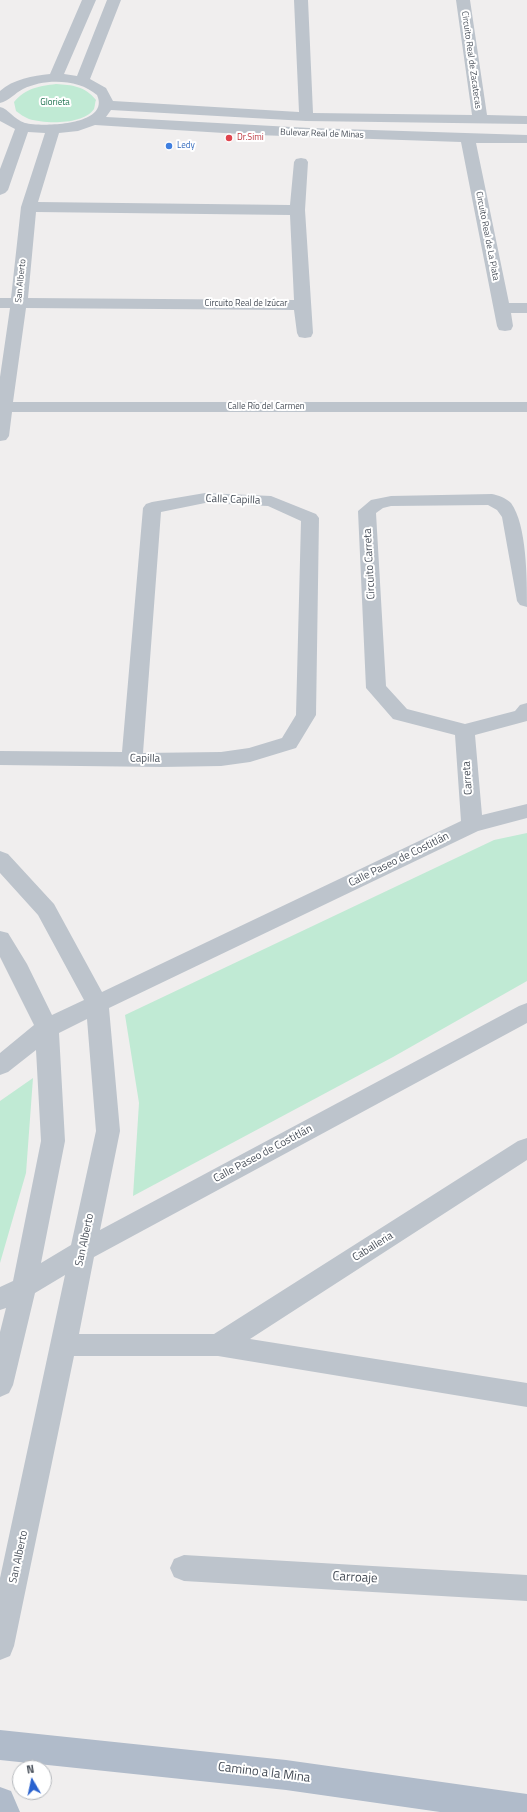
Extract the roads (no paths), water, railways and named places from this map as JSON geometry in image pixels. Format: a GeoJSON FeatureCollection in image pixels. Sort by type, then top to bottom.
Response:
{"type":"FeatureCollection","features":[{"type":"Feature","properties":{"kind":"main road","name":"Camino a la Mina"},"geometry":{"type":"LineString","coordinates":[[0,1745],[286,1775],[527,1809]]}},
{"type":"Feature","properties":{"kind":"main road"},"geometry":{"type":"LineString","coordinates":[[0,1802],[5,1812]]}},
{"type":"Feature","properties":{"kind":"street"},"geometry":{"type":"LineString","coordinates":[[55,78],[89,0],[77,0]]}},
{"type":"Feature","properties":{"kind":"street"},"geometry":{"type":"LineString","coordinates":[[82,81],[114,0]]}},
{"type":"Feature","properties":{"kind":"street"},"geometry":{"type":"LineString","coordinates":[[301,0],[306,117]]}},
{"type":"Feature","properties":{"kind":"street","name":"Circuito Real de Zacatecas"},"geometry":{"type":"LineString","coordinates":[[463,0],[480,120]]}},
{"type":"Feature","properties":{"kind":"street"},"geometry":{"type":"LineString","coordinates":[[0,100],[5,93],[7,86],[55,78],[82,81],[101,91],[106,97],[107,105],[102,113],[93,120],[81,125],[53,130],[23,127],[10,121],[1,113]]}},
{"type":"Feature","properties":{"kind":"street","name":"Bulevar Real de Minas"},"geometry":{"type":"LineString","coordinates":[[107,105],[306,117],[527,120]]}},
{"type":"Feature","properties":{"kind":"street","name":"Bulevar Real de Minas"},"geometry":{"type":"LineString","coordinates":[[93,120],[218,130],[468,139],[527,139]]}},
{"type":"Feature","properties":{"kind":"street"},"geometry":{"type":"LineString","coordinates":[[0,190],[23,127]]}},
{"type":"Feature","properties":{"kind":"street","name":"San Alberto"},"geometry":{"type":"LineString","coordinates":[[0,436],[2,408],[19,303],[29,207],[53,130]]}},
{"type":"Feature","properties":{"kind":"street","name":"Circuito Real de La Plata"},"geometry":{"type":"LineString","coordinates":[[468,139],[505,326]]}},
{"type":"Feature","properties":{"kind":"street","name":"Circuito Real de Izúcar"},"geometry":{"type":"LineString","coordinates":[[0,303],[302,305],[297,210],[301,162]]}},
{"type":"Feature","properties":{"kind":"street"},"geometry":{"type":"LineString","coordinates":[[29,207],[297,210]]}},
{"type":"Feature","properties":{"kind":"street"},"geometry":{"type":"LineString","coordinates":[[302,305],[305,333]]}},
{"type":"Feature","properties":{"kind":"street"},"geometry":{"type":"LineString","coordinates":[[502,308],[527,308]]}},
{"type":"Feature","properties":{"kind":"street","name":"Calle Río del Carmen"},"geometry":{"type":"LineString","coordinates":[[2,408],[527,407]]}},
{"type":"Feature","properties":{"kind":"street","name":"Calle Capilla"},"geometry":{"type":"LineString","coordinates":[[132,759],[152,508],[205,498],[272,501],[310,518],[306,715],[289,742]]}},
{"type":"Feature","properties":{"kind":"street","name":"Circuito Carreta"},"geometry":{"type":"LineString","coordinates":[[527,601],[511,517],[504,506],[492,499],[391,501],[377,504],[367,511],[376,688],[400,714],[465,731],[522,716],[527,710]]}},
{"type":"Feature","properties":{"kind":"street","name":"Carreta"},"geometry":{"type":"LineString","coordinates":[[465,731],[472,825]]}},
{"type":"Feature","properties":{"kind":"street","name":"Capilla"},"geometry":{"type":"LineString","coordinates":[[0,758],[221,759],[250,755],[289,742]]}},
{"type":"Feature","properties":{"kind":"street","name":"Calle Paseo de Costitlán"},"geometry":{"type":"LineString","coordinates":[[0,1066],[47,1028],[472,825],[527,811]]}},
{"type":"Feature","properties":{"kind":"street","name":"San Alberto"},"geometry":{"type":"LineString","coordinates":[[0,859],[46,910],[97,1004],[108,1131],[0,1646]]}},
{"type":"Feature","properties":{"kind":"street"},"geometry":{"type":"LineString","coordinates":[[0,939],[16,964],[47,1028],[53,1141],[24,1287],[0,1385]]}},
{"type":"Feature","properties":{"kind":"street","name":"Calle Paseo de Costitlán"},"geometry":{"type":"LineString","coordinates":[[0,1299],[24,1287],[83,1250],[527,1012]]}},
{"type":"Feature","properties":{"kind":"street","name":"Caballeria"},"geometry":{"type":"LineString","coordinates":[[218,1345],[527,1148]]}},
{"type":"Feature","properties":{"kind":"street"},"geometry":{"type":"LineString","coordinates":[[63,1345],[218,1345],[527,1395]]}},
{"type":"Feature","properties":{"kind":"street","name":"Carroaje"},"geometry":{"type":"LineString","coordinates":[[184,1568],[527,1588]]}},
{"type":"Feature","properties":{"kind":"place","name":"Dr.Simi"},"geometry":{"type":"Point","coordinates":[229,138]}},
{"type":"Feature","properties":{"kind":"place","name":"Ledy"},"geometry":{"type":"Point","coordinates":[169,146]}},
{"type":"Feature","properties":{"kind":"park label","name":"Glorieta"},"geometry":{"type":"Point","coordinates":[55,103]}}]}
